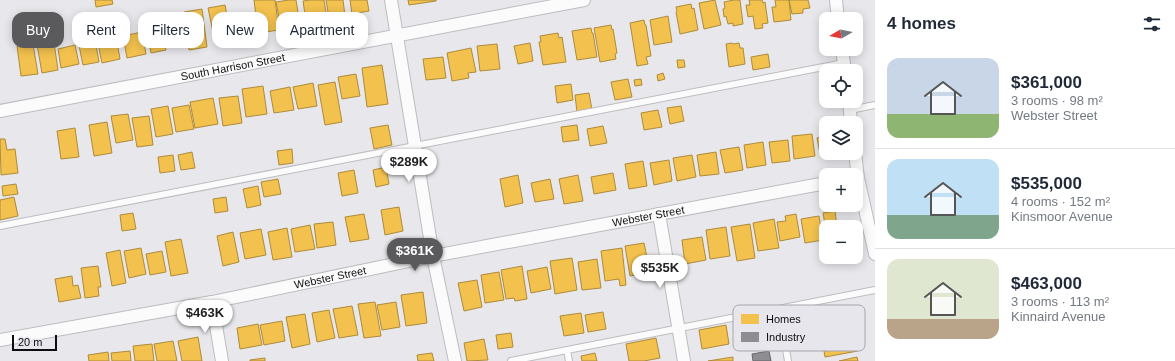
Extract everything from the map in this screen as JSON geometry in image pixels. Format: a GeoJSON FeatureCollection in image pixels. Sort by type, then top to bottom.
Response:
{"type":"FeatureCollection","features":[{"type":"Feature","properties":{"kind":"street"},"geometry":{"type":"LineString","coordinates":[[391,0],[433,256],[455,361]]}},
{"type":"Feature","properties":{"kind":"street","name":"South Harrison Street"},"geometry":{"type":"LineString","coordinates":[[0,111],[584,0]]}},
{"type":"Feature","properties":{"kind":"street"},"geometry":{"type":"LineString","coordinates":[[836,0],[837,12]]}},
{"type":"Feature","properties":{"kind":"street","name":"Webster Street"},"geometry":{"type":"LineString","coordinates":[[0,340],[212,302],[433,256],[819,185]]}},
{"type":"Feature","properties":{"kind":"street"},"geometry":{"type":"LineString","coordinates":[[863,198],[873,232],[875,254]]}},
{"type":"Feature","properties":{"kind":"street"},"geometry":{"type":"LineString","coordinates":[[659,214],[684,361]]}},
{"type":"Feature","properties":{"kind":"street"},"geometry":{"type":"LineString","coordinates":[[212,302],[222,361]]}},
{"type":"Feature","properties":{"kind":"lane"},"geometry":{"type":"LineString","coordinates":[[0,226],[415,145],[819,72]]}},
{"type":"Feature","properties":{"kind":"lane"},"geometry":{"type":"LineString","coordinates":[[863,105],[875,105]]}},
{"type":"Feature","properties":{"kind":"lane"},"geometry":{"type":"LineString","coordinates":[[799,305],[875,290]]}},
{"type":"Feature","properties":{"kind":"lane"},"geometry":{"type":"LineString","coordinates":[[511,361],[733,318]]}},
{"type":"Feature","properties":{"kind":"lane"},"geometry":{"type":"LineString","coordinates":[[567,350],[569,361]]}},
{"type":"Feature","properties":{"kind":"lane"},"geometry":{"type":"LineString","coordinates":[[786,351],[788,361]]}},
{"type":"Feature","properties":{"kind":"building: Homes"},"geometry":{"type":"Polygon","coordinates":[[[95,0],[112,0],[113,4],[96,7],[95,0]]]}},
{"type":"Feature","properties":{"kind":"building: Homes"},"geometry":{"type":"Polygon","coordinates":[[[254,0],[275,0],[277,12],[276,30],[268,32],[268,12],[255,12],[254,0]]]}},
{"type":"Feature","properties":{"kind":"building: Homes"},"geometry":{"type":"Polygon","coordinates":[[[296,0],[298,12],[278,12],[276,2],[296,0]]]}},
{"type":"Feature","properties":{"kind":"building: Homes"},"geometry":{"type":"Polygon","coordinates":[[[324,0],[326,12],[305,12],[303,1],[324,0]]]}},
{"type":"Feature","properties":{"kind":"building: Homes"},"geometry":{"type":"Polygon","coordinates":[[[326,0],[343,0],[344,12],[328,12],[326,0]]]}},
{"type":"Feature","properties":{"kind":"building: Homes"},"geometry":{"type":"Polygon","coordinates":[[[350,0],[367,0],[369,11],[352,12],[350,0]]]}},
{"type":"Feature","properties":{"kind":"building: Homes"},"geometry":{"type":"Polygon","coordinates":[[[408,0],[436,0],[436,1],[409,5],[408,0]]]}},
{"type":"Feature","properties":{"kind":"building: Homes"},"geometry":{"type":"Polygon","coordinates":[[[715,0],[721,25],[704,29],[699,3],[715,0]]]}},
{"type":"Feature","properties":{"kind":"building: Homes"},"geometry":{"type":"Polygon","coordinates":[[[740,0],[743,24],[733,26],[733,23],[728,24],[726,16],[724,17],[723,9],[725,8],[724,2],[740,0]]]}},
{"type":"Feature","properties":{"kind":"building: Homes"},"geometry":{"type":"Polygon","coordinates":[[[749,0],[762,0],[763,3],[765,2],[768,23],[762,24],[763,28],[755,29],[753,16],[748,17],[746,5],[750,5],[749,0]]]}},
{"type":"Feature","properties":{"kind":"building: Homes"},"geometry":{"type":"Polygon","coordinates":[[[775,0],[789,0],[791,20],[774,22],[772,7],[776,7],[775,0]]]}},
{"type":"Feature","properties":{"kind":"building: Homes"},"geometry":{"type":"Polygon","coordinates":[[[789,0],[808,0],[810,8],[803,9],[803,13],[792,14],[789,0]]]}},
{"type":"Feature","properties":{"kind":"building: Homes"},"geometry":{"type":"Polygon","coordinates":[[[691,4],[692,9],[694,8],[698,30],[680,34],[676,7],[691,4]]]}},
{"type":"Feature","properties":{"kind":"building: Homes"},"geometry":{"type":"Polygon","coordinates":[[[225,5],[226,12],[212,12],[212,27],[208,8],[225,5]]]}},
{"type":"Feature","properties":{"kind":"building: Homes"},"geometry":{"type":"Polygon","coordinates":[[[202,9],[202,12],[184,12],[202,9]]]}},
{"type":"Feature","properties":{"kind":"building: Homes"},"geometry":{"type":"Polygon","coordinates":[[[668,16],[672,42],[654,45],[650,20],[668,16]]]}},
{"type":"Feature","properties":{"kind":"building: Homes"},"geometry":{"type":"Polygon","coordinates":[[[644,20],[651,56],[646,57],[648,64],[637,66],[630,23],[644,20]]]}},
{"type":"Feature","properties":{"kind":"building: Homes"},"geometry":{"type":"Polygon","coordinates":[[[204,24],[207,47],[204,48],[204,24]]]}},
{"type":"Feature","properties":{"kind":"building: Homes"},"geometry":{"type":"Polygon","coordinates":[[[611,25],[617,53],[615,54],[616,59],[600,62],[594,28],[611,25]]]}},
{"type":"Feature","properties":{"kind":"building: Homes"},"geometry":{"type":"Polygon","coordinates":[[[591,28],[597,57],[577,60],[572,31],[591,28]]]}},
{"type":"Feature","properties":{"kind":"building: Homes"},"geometry":{"type":"Polygon","coordinates":[[[138,33],[138,48],[145,48],[146,54],[127,58],[125,48],[130,48],[130,35],[138,33]]]}},
{"type":"Feature","properties":{"kind":"building: Homes"},"geometry":{"type":"Polygon","coordinates":[[[558,33],[559,38],[562,37],[566,62],[543,65],[539,42],[541,42],[540,36],[558,33]]]}},
{"type":"Feature","properties":{"kind":"building: Homes"},"geometry":{"type":"Polygon","coordinates":[[[530,43],[533,61],[518,64],[514,46],[530,43]]]}},
{"type":"Feature","properties":{"kind":"building: Homes"},"geometry":{"type":"Polygon","coordinates":[[[739,43],[740,48],[743,48],[745,64],[729,67],[726,44],[739,43]]]}},
{"type":"Feature","properties":{"kind":"building: Homes"},"geometry":{"type":"Polygon","coordinates":[[[497,44],[500,69],[480,71],[477,46],[497,44]]]}},
{"type":"Feature","properties":{"kind":"building: Homes"},"geometry":{"type":"Polygon","coordinates":[[[72,46],[72,48],[76,48],[79,64],[61,68],[58,49],[72,46]]]}},
{"type":"Feature","properties":{"kind":"building: Homes"},"geometry":{"type":"Polygon","coordinates":[[[17,48],[34,48],[38,74],[21,76],[17,48]]]}},
{"type":"Feature","properties":{"kind":"building: Homes"},"geometry":{"type":"Polygon","coordinates":[[[38,48],[55,48],[58,70],[42,73],[38,48]]]}},
{"type":"Feature","properties":{"kind":"building: Homes"},"geometry":{"type":"Polygon","coordinates":[[[80,48],[97,48],[99,62],[83,65],[80,48]]]}},
{"type":"Feature","properties":{"kind":"building: Homes"},"geometry":{"type":"Polygon","coordinates":[[[99,48],[118,48],[120,59],[102,63],[99,48]]]}},
{"type":"Feature","properties":{"kind":"building: Homes"},"geometry":{"type":"Polygon","coordinates":[[[150,48],[166,48],[166,50],[151,53],[150,48]]]}},
{"type":"Feature","properties":{"kind":"building: Homes"},"geometry":{"type":"Polygon","coordinates":[[[189,48],[201,48],[189,50],[189,48]]]}},
{"type":"Feature","properties":{"kind":"building: Homes"},"geometry":{"type":"Polygon","coordinates":[[[471,48],[476,72],[468,73],[469,78],[452,81],[447,53],[471,48]]]}},
{"type":"Feature","properties":{"kind":"building: Homes"},"geometry":{"type":"Polygon","coordinates":[[[768,54],[770,67],[753,70],[751,57],[768,54]]]}},
{"type":"Feature","properties":{"kind":"building: Homes"},"geometry":{"type":"Polygon","coordinates":[[[443,57],[446,78],[426,80],[423,59],[443,57]]]}},
{"type":"Feature","properties":{"kind":"building: Homes"},"geometry":{"type":"Polygon","coordinates":[[[677,60],[684,60],[685,67],[678,68],[677,60]]]}},
{"type":"Feature","properties":{"kind":"building: Homes"},"geometry":{"type":"Polygon","coordinates":[[[382,65],[388,104],[367,107],[362,68],[382,65]]]}},
{"type":"Feature","properties":{"kind":"building: Homes"},"geometry":{"type":"Polygon","coordinates":[[[663,73],[665,79],[658,81],[657,75],[663,73]]]}},
{"type":"Feature","properties":{"kind":"building: Homes"},"geometry":{"type":"Polygon","coordinates":[[[356,74],[360,96],[342,99],[338,77],[356,74]]]}},
{"type":"Feature","properties":{"kind":"building: Homes"},"geometry":{"type":"Polygon","coordinates":[[[628,79],[632,97],[615,100],[611,82],[628,79]]]}},
{"type":"Feature","properties":{"kind":"building: Homes"},"geometry":{"type":"Polygon","coordinates":[[[641,79],[642,85],[635,86],[634,80],[641,79]]]}},
{"type":"Feature","properties":{"kind":"building: Homes"},"geometry":{"type":"Polygon","coordinates":[[[335,82],[342,122],[325,125],[318,85],[335,82]]]}},
{"type":"Feature","properties":{"kind":"building: Homes"},"geometry":{"type":"Polygon","coordinates":[[[313,83],[317,106],[298,109],[293,87],[313,83]]]}},
{"type":"Feature","properties":{"kind":"building: Homes"},"geometry":{"type":"Polygon","coordinates":[[[571,84],[573,100],[557,103],[555,86],[571,84]]]}},
{"type":"Feature","properties":{"kind":"building: Homes"},"geometry":{"type":"Polygon","coordinates":[[[263,86],[267,114],[246,117],[242,89],[263,86]]]}},
{"type":"Feature","properties":{"kind":"building: Homes"},"geometry":{"type":"Polygon","coordinates":[[[290,87],[294,110],[274,113],[270,91],[290,87]]]}},
{"type":"Feature","properties":{"kind":"building: Homes"},"geometry":{"type":"Polygon","coordinates":[[[589,93],[592,110],[577,112],[575,95],[589,93]]]}},
{"type":"Feature","properties":{"kind":"building: Homes"},"geometry":{"type":"Polygon","coordinates":[[[238,96],[242,123],[223,126],[219,98],[238,96]]]}},
{"type":"Feature","properties":{"kind":"building: Homes"},"geometry":{"type":"Polygon","coordinates":[[[213,98],[218,124],[195,128],[190,102],[213,98]]]}},
{"type":"Feature","properties":{"kind":"building: Homes"},"geometry":{"type":"Polygon","coordinates":[[[189,105],[194,129],[176,132],[172,108],[189,105]]]}},
{"type":"Feature","properties":{"kind":"building: Homes"},"geometry":{"type":"Polygon","coordinates":[[[168,106],[173,134],[156,137],[151,109],[168,106]]]}},
{"type":"Feature","properties":{"kind":"building: Homes"},"geometry":{"type":"Polygon","coordinates":[[[681,106],[684,121],[670,124],[667,108],[681,106]]]}},
{"type":"Feature","properties":{"kind":"building: Homes"},"geometry":{"type":"Polygon","coordinates":[[[658,110],[662,127],[644,130],[641,113],[658,110]]]}},
{"type":"Feature","properties":{"kind":"building: Homes"},"geometry":{"type":"Polygon","coordinates":[[[128,114],[133,140],[116,143],[111,116],[128,114]]]}},
{"type":"Feature","properties":{"kind":"building: Homes"},"geometry":{"type":"Polygon","coordinates":[[[149,116],[153,145],[137,147],[132,118],[149,116]]]}},
{"type":"Feature","properties":{"kind":"building: Homes"},"geometry":{"type":"Polygon","coordinates":[[[107,122],[112,153],[94,156],[89,125],[107,122]]]}},
{"type":"Feature","properties":{"kind":"building: Homes"},"geometry":{"type":"Polygon","coordinates":[[[388,125],[392,145],[374,149],[370,128],[388,125]]]}},
{"type":"Feature","properties":{"kind":"building: Homes"},"geometry":{"type":"Polygon","coordinates":[[[577,125],[579,140],[563,142],[561,127],[577,125]]]}},
{"type":"Feature","properties":{"kind":"building: Homes"},"geometry":{"type":"Polygon","coordinates":[[[603,126],[607,143],[590,146],[587,129],[603,126]]]}},
{"type":"Feature","properties":{"kind":"building: Homes"},"geometry":{"type":"Polygon","coordinates":[[[75,128],[79,157],[61,159],[57,131],[75,128]]]}},
{"type":"Feature","properties":{"kind":"building: Homes"},"geometry":{"type":"Polygon","coordinates":[[[812,134],[815,156],[794,159],[792,136],[812,134]]]}},
{"type":"Feature","properties":{"kind":"building: Homes"},"geometry":{"type":"Polygon","coordinates":[[[817,138],[819,138],[819,149],[817,138]]]}},
{"type":"Feature","properties":{"kind":"building: Homes"},"geometry":{"type":"Polygon","coordinates":[[[0,139],[5,139],[7,150],[15,149],[18,173],[1,175],[0,139]]]}},
{"type":"Feature","properties":{"kind":"building: Homes"},"geometry":{"type":"Polygon","coordinates":[[[788,140],[790,161],[772,163],[769,142],[788,140]]]}},
{"type":"Feature","properties":{"kind":"building: Homes"},"geometry":{"type":"Polygon","coordinates":[[[763,142],[766,165],[747,168],[744,145],[763,142]]]}},
{"type":"Feature","properties":{"kind":"building: Homes"},"geometry":{"type":"Polygon","coordinates":[[[739,147],[743,170],[725,173],[720,150],[739,147]]]}},
{"type":"Feature","properties":{"kind":"building: Homes"},"geometry":{"type":"Polygon","coordinates":[[[292,149],[293,163],[279,165],[277,151],[292,149]]]}},
{"type":"Feature","properties":{"kind":"building: Homes"},"geometry":{"type":"Polygon","coordinates":[[[192,152],[195,168],[181,170],[178,155],[192,152]]]}},
{"type":"Feature","properties":{"kind":"building: Homes"},"geometry":{"type":"Polygon","coordinates":[[[716,152],[719,174],[700,176],[697,155],[716,152]]]}},
{"type":"Feature","properties":{"kind":"building: Homes"},"geometry":{"type":"Polygon","coordinates":[[[173,155],[175,171],[160,173],[158,157],[173,155]]]}},
{"type":"Feature","properties":{"kind":"building: Homes"},"geometry":{"type":"Polygon","coordinates":[[[692,155],[696,177],[677,181],[673,158],[692,155]]]}},
{"type":"Feature","properties":{"kind":"building: Homes"},"geometry":{"type":"Polygon","coordinates":[[[669,160],[672,181],[654,185],[650,163],[669,160]]]}},
{"type":"Feature","properties":{"kind":"building: Homes"},"geometry":{"type":"Polygon","coordinates":[[[643,161],[647,186],[629,189],[625,164],[643,161]]]}},
{"type":"Feature","properties":{"kind":"building: Homes"},"geometry":{"type":"Polygon","coordinates":[[[386,167],[389,184],[376,187],[373,170],[386,167]]]}},
{"type":"Feature","properties":{"kind":"building: Homes"},"geometry":{"type":"Polygon","coordinates":[[[354,170],[358,193],[342,196],[338,173],[354,170]]]}},
{"type":"Feature","properties":{"kind":"building: Homes"},"geometry":{"type":"Polygon","coordinates":[[[613,173],[616,190],[594,194],[591,177],[613,173]]]}},
{"type":"Feature","properties":{"kind":"building: Homes"},"geometry":{"type":"Polygon","coordinates":[[[518,175],[523,203],[505,207],[500,179],[518,175]]]}},
{"type":"Feature","properties":{"kind":"building: Homes"},"geometry":{"type":"Polygon","coordinates":[[[578,175],[583,201],[564,204],[559,179],[578,175]]]}},
{"type":"Feature","properties":{"kind":"building: Homes"},"geometry":{"type":"Polygon","coordinates":[[[278,179],[281,194],[264,197],[261,182],[278,179]]]}},
{"type":"Feature","properties":{"kind":"building: Homes"},"geometry":{"type":"Polygon","coordinates":[[[550,179],[554,199],[535,202],[531,183],[550,179]]]}},
{"type":"Feature","properties":{"kind":"building: Homes"},"geometry":{"type":"Polygon","coordinates":[[[16,184],[18,194],[3,196],[2,186],[16,184]]]}},
{"type":"Feature","properties":{"kind":"building: Homes"},"geometry":{"type":"Polygon","coordinates":[[[258,186],[261,205],[247,208],[243,189],[258,186]]]}},
{"type":"Feature","properties":{"kind":"building: Homes"},"geometry":{"type":"Polygon","coordinates":[[[14,197],[18,216],[0,220],[0,200],[14,197]]]}},
{"type":"Feature","properties":{"kind":"building: Homes"},"geometry":{"type":"Polygon","coordinates":[[[226,197],[228,211],[215,213],[213,199],[226,197]]]}},
{"type":"Feature","properties":{"kind":"building: Homes"},"geometry":{"type":"Polygon","coordinates":[[[399,207],[403,231],[385,235],[381,210],[399,207]]]}},
{"type":"Feature","properties":{"kind":"building: Homes"},"geometry":{"type":"Polygon","coordinates":[[[835,212],[836,220],[824,220],[823,213],[835,212]]]}},
{"type":"Feature","properties":{"kind":"building: Homes"},"geometry":{"type":"Polygon","coordinates":[[[133,213],[136,229],[122,231],[120,215],[133,213]]]}},
{"type":"Feature","properties":{"kind":"building: Homes"},"geometry":{"type":"Polygon","coordinates":[[[364,214],[369,239],[350,242],[345,217],[364,214]]]}},
{"type":"Feature","properties":{"kind":"building: Homes"},"geometry":{"type":"Polygon","coordinates":[[[796,214],[800,237],[780,241],[777,222],[786,221],[785,216],[796,214]]]}},
{"type":"Feature","properties":{"kind":"building: Homes"},"geometry":{"type":"Polygon","coordinates":[[[819,216],[819,241],[805,243],[801,219],[819,216]]]}},
{"type":"Feature","properties":{"kind":"building: Homes"},"geometry":{"type":"Polygon","coordinates":[[[774,219],[779,248],[758,251],[753,223],[774,219]]]}},
{"type":"Feature","properties":{"kind":"building: Homes"},"geometry":{"type":"Polygon","coordinates":[[[333,222],[336,245],[317,248],[314,224],[333,222]]]}},
{"type":"Feature","properties":{"kind":"building: Homes"},"geometry":{"type":"Polygon","coordinates":[[[750,224],[755,258],[737,261],[731,227],[750,224]]]}},
{"type":"Feature","properties":{"kind":"building: Homes"},"geometry":{"type":"Polygon","coordinates":[[[310,225],[315,249],[295,252],[291,229],[310,225]]]}},
{"type":"Feature","properties":{"kind":"building: Homes"},"geometry":{"type":"Polygon","coordinates":[[[726,227],[730,256],[710,259],[706,230],[726,227]]]}},
{"type":"Feature","properties":{"kind":"building: Homes"},"geometry":{"type":"Polygon","coordinates":[[[287,228],[292,257],[273,260],[268,232],[287,228]]]}},
{"type":"Feature","properties":{"kind":"building: Homes"},"geometry":{"type":"Polygon","coordinates":[[[261,229],[266,255],[245,259],[240,233],[261,229]]]}},
{"type":"Feature","properties":{"kind":"building: Homes"},"geometry":{"type":"Polygon","coordinates":[[[233,232],[239,262],[223,266],[217,236],[233,232]]]}},
{"type":"Feature","properties":{"kind":"building: Homes"},"geometry":{"type":"Polygon","coordinates":[[[702,237],[706,260],[685,264],[682,240],[702,237]]]}},
{"type":"Feature","properties":{"kind":"building: Homes"},"geometry":{"type":"Polygon","coordinates":[[[181,239],[188,273],[171,276],[165,242],[181,239]]]}},
{"type":"Feature","properties":{"kind":"building: Homes"},"geometry":{"type":"Polygon","coordinates":[[[644,243],[650,272],[630,276],[625,246],[644,243]]]}},
{"type":"Feature","properties":{"kind":"building: Homes"},"geometry":{"type":"Polygon","coordinates":[[[141,248],[146,274],[129,278],[124,251],[141,248]]]}},
{"type":"Feature","properties":{"kind":"building: Homes"},"geometry":{"type":"Polygon","coordinates":[[[622,248],[626,285],[620,286],[619,279],[605,281],[601,251],[622,248]]]}},
{"type":"Feature","properties":{"kind":"building: Homes"},"geometry":{"type":"Polygon","coordinates":[[[120,250],[126,283],[112,286],[106,253],[120,250]]]}},
{"type":"Feature","properties":{"kind":"building: Homes"},"geometry":{"type":"Polygon","coordinates":[[[162,251],[166,272],[150,275],[146,254],[162,251]]]}},
{"type":"Feature","properties":{"kind":"building: Homes"},"geometry":{"type":"Polygon","coordinates":[[[572,258],[577,290],[555,294],[550,261],[572,258]]]}},
{"type":"Feature","properties":{"kind":"building: Homes"},"geometry":{"type":"Polygon","coordinates":[[[597,259],[601,288],[582,290],[578,262],[597,259]]]}},
{"type":"Feature","properties":{"kind":"building: Homes"},"geometry":{"type":"Polygon","coordinates":[[[98,266],[101,287],[98,287],[99,296],[85,298],[81,268],[98,266]]]}},
{"type":"Feature","properties":{"kind":"building: Homes"},"geometry":{"type":"Polygon","coordinates":[[[522,266],[527,299],[515,301],[514,298],[506,299],[501,270],[522,266]]]}},
{"type":"Feature","properties":{"kind":"building: Homes"},"geometry":{"type":"Polygon","coordinates":[[[547,267],[551,289],[531,293],[527,271],[547,267]]]}},
{"type":"Feature","properties":{"kind":"building: Homes"},"geometry":{"type":"Polygon","coordinates":[[[499,272],[504,300],[485,303],[481,275],[499,272]]]}},
{"type":"Feature","properties":{"kind":"building: Homes"},"geometry":{"type":"Polygon","coordinates":[[[72,276],[73,286],[78,285],[81,298],[59,302],[55,279],[72,276]]]}},
{"type":"Feature","properties":{"kind":"building: Homes"},"geometry":{"type":"Polygon","coordinates":[[[477,280],[482,307],[464,311],[458,283],[477,280]]]}},
{"type":"Feature","properties":{"kind":"building: Homes"},"geometry":{"type":"Polygon","coordinates":[[[423,292],[427,323],[406,326],[401,295],[423,292]]]}},
{"type":"Feature","properties":{"kind":"building: Homes"},"geometry":{"type":"Polygon","coordinates":[[[375,302],[381,336],[364,338],[358,304],[375,302]]]}},
{"type":"Feature","properties":{"kind":"building: Homes"},"geometry":{"type":"Polygon","coordinates":[[[396,302],[400,327],[382,330],[377,305],[396,302]]]}},
{"type":"Feature","properties":{"kind":"building: Homes"},"geometry":{"type":"Polygon","coordinates":[[[352,306],[358,335],[339,338],[333,309],[352,306]]]}},
{"type":"Feature","properties":{"kind":"building: Homes"},"geometry":{"type":"Polygon","coordinates":[[[329,310],[335,338],[317,342],[312,313],[329,310]]]}},
{"type":"Feature","properties":{"kind":"building: Homes"},"geometry":{"type":"Polygon","coordinates":[[[603,312],[606,329],[588,332],[585,315],[603,312]]]}},
{"type":"Feature","properties":{"kind":"building: Homes"},"geometry":{"type":"Polygon","coordinates":[[[581,313],[584,333],[564,336],[560,316],[581,313]]]}},
{"type":"Feature","properties":{"kind":"building: Homes"},"geometry":{"type":"Polygon","coordinates":[[[305,314],[310,344],[292,348],[286,317],[305,314]]]}},
{"type":"Feature","properties":{"kind":"building: Homes"},"geometry":{"type":"Polygon","coordinates":[[[282,321],[285,341],[264,345],[260,325],[282,321]]]}},
{"type":"Feature","properties":{"kind":"building: Homes"},"geometry":{"type":"Polygon","coordinates":[[[258,324],[262,345],[240,349],[237,328],[258,324]]]}},
{"type":"Feature","properties":{"kind":"building: Homes"},"geometry":{"type":"Polygon","coordinates":[[[726,325],[729,344],[702,349],[699,330],[726,325]]]}},
{"type":"Feature","properties":{"kind":"building: Homes"},"geometry":{"type":"Polygon","coordinates":[[[511,333],[513,347],[498,349],[496,335],[511,333]]]}},
{"type":"Feature","properties":{"kind":"building: Homes"},"geometry":{"type":"Polygon","coordinates":[[[198,337],[202,361],[182,361],[178,341],[198,337]]]}},
{"type":"Feature","properties":{"kind":"building: Homes"},"geometry":{"type":"Polygon","coordinates":[[[656,338],[660,358],[644,361],[629,361],[626,344],[656,338]]]}},
{"type":"Feature","properties":{"kind":"building: Homes"},"geometry":{"type":"Polygon","coordinates":[[[484,339],[488,360],[467,361],[464,343],[484,339]]]}},
{"type":"Feature","properties":{"kind":"building: Homes"},"geometry":{"type":"Polygon","coordinates":[[[173,341],[177,361],[157,361],[154,344],[173,341]]]}},
{"type":"Feature","properties":{"kind":"building: Homes"},"geometry":{"type":"Polygon","coordinates":[[[152,344],[154,361],[135,361],[133,346],[152,344]]]}},
{"type":"Feature","properties":{"kind":"building: Homes"},"geometry":{"type":"Polygon","coordinates":[[[130,351],[131,361],[112,361],[111,353],[130,351]]]}},
{"type":"Feature","properties":{"kind":"building: Homes"},"geometry":{"type":"Polygon","coordinates":[[[824,351],[858,351],[825,357],[824,351]]]}},
{"type":"Feature","properties":{"kind":"building: Homes"},"geometry":{"type":"Polygon","coordinates":[[[108,352],[109,361],[89,361],[88,355],[108,352]]]}},
{"type":"Feature","properties":{"kind":"building: Homes"},"geometry":{"type":"Polygon","coordinates":[[[432,353],[434,361],[418,361],[417,355],[432,353]]]}},
{"type":"Feature","properties":{"kind":"building: Homes"},"geometry":{"type":"Polygon","coordinates":[[[595,353],[597,361],[582,361],[581,356],[595,353]]]}},
{"type":"Feature","properties":{"kind":"building: Homes"},"geometry":{"type":"Polygon","coordinates":[[[733,357],[733,361],[708,361],[733,357]]]}},
{"type":"Feature","properties":{"kind":"building: Homes"},"geometry":{"type":"Polygon","coordinates":[[[857,357],[858,361],[839,361],[857,357]]]}},
{"type":"Feature","properties":{"kind":"building: Homes"},"geometry":{"type":"Polygon","coordinates":[[[265,358],[265,361],[250,361],[250,360],[265,358]]]}},
{"type":"Feature","properties":{"kind":"building: Industry"},"geometry":{"type":"Polygon","coordinates":[[[769,351],[771,361],[753,361],[752,354],[769,351]]]}}]}
